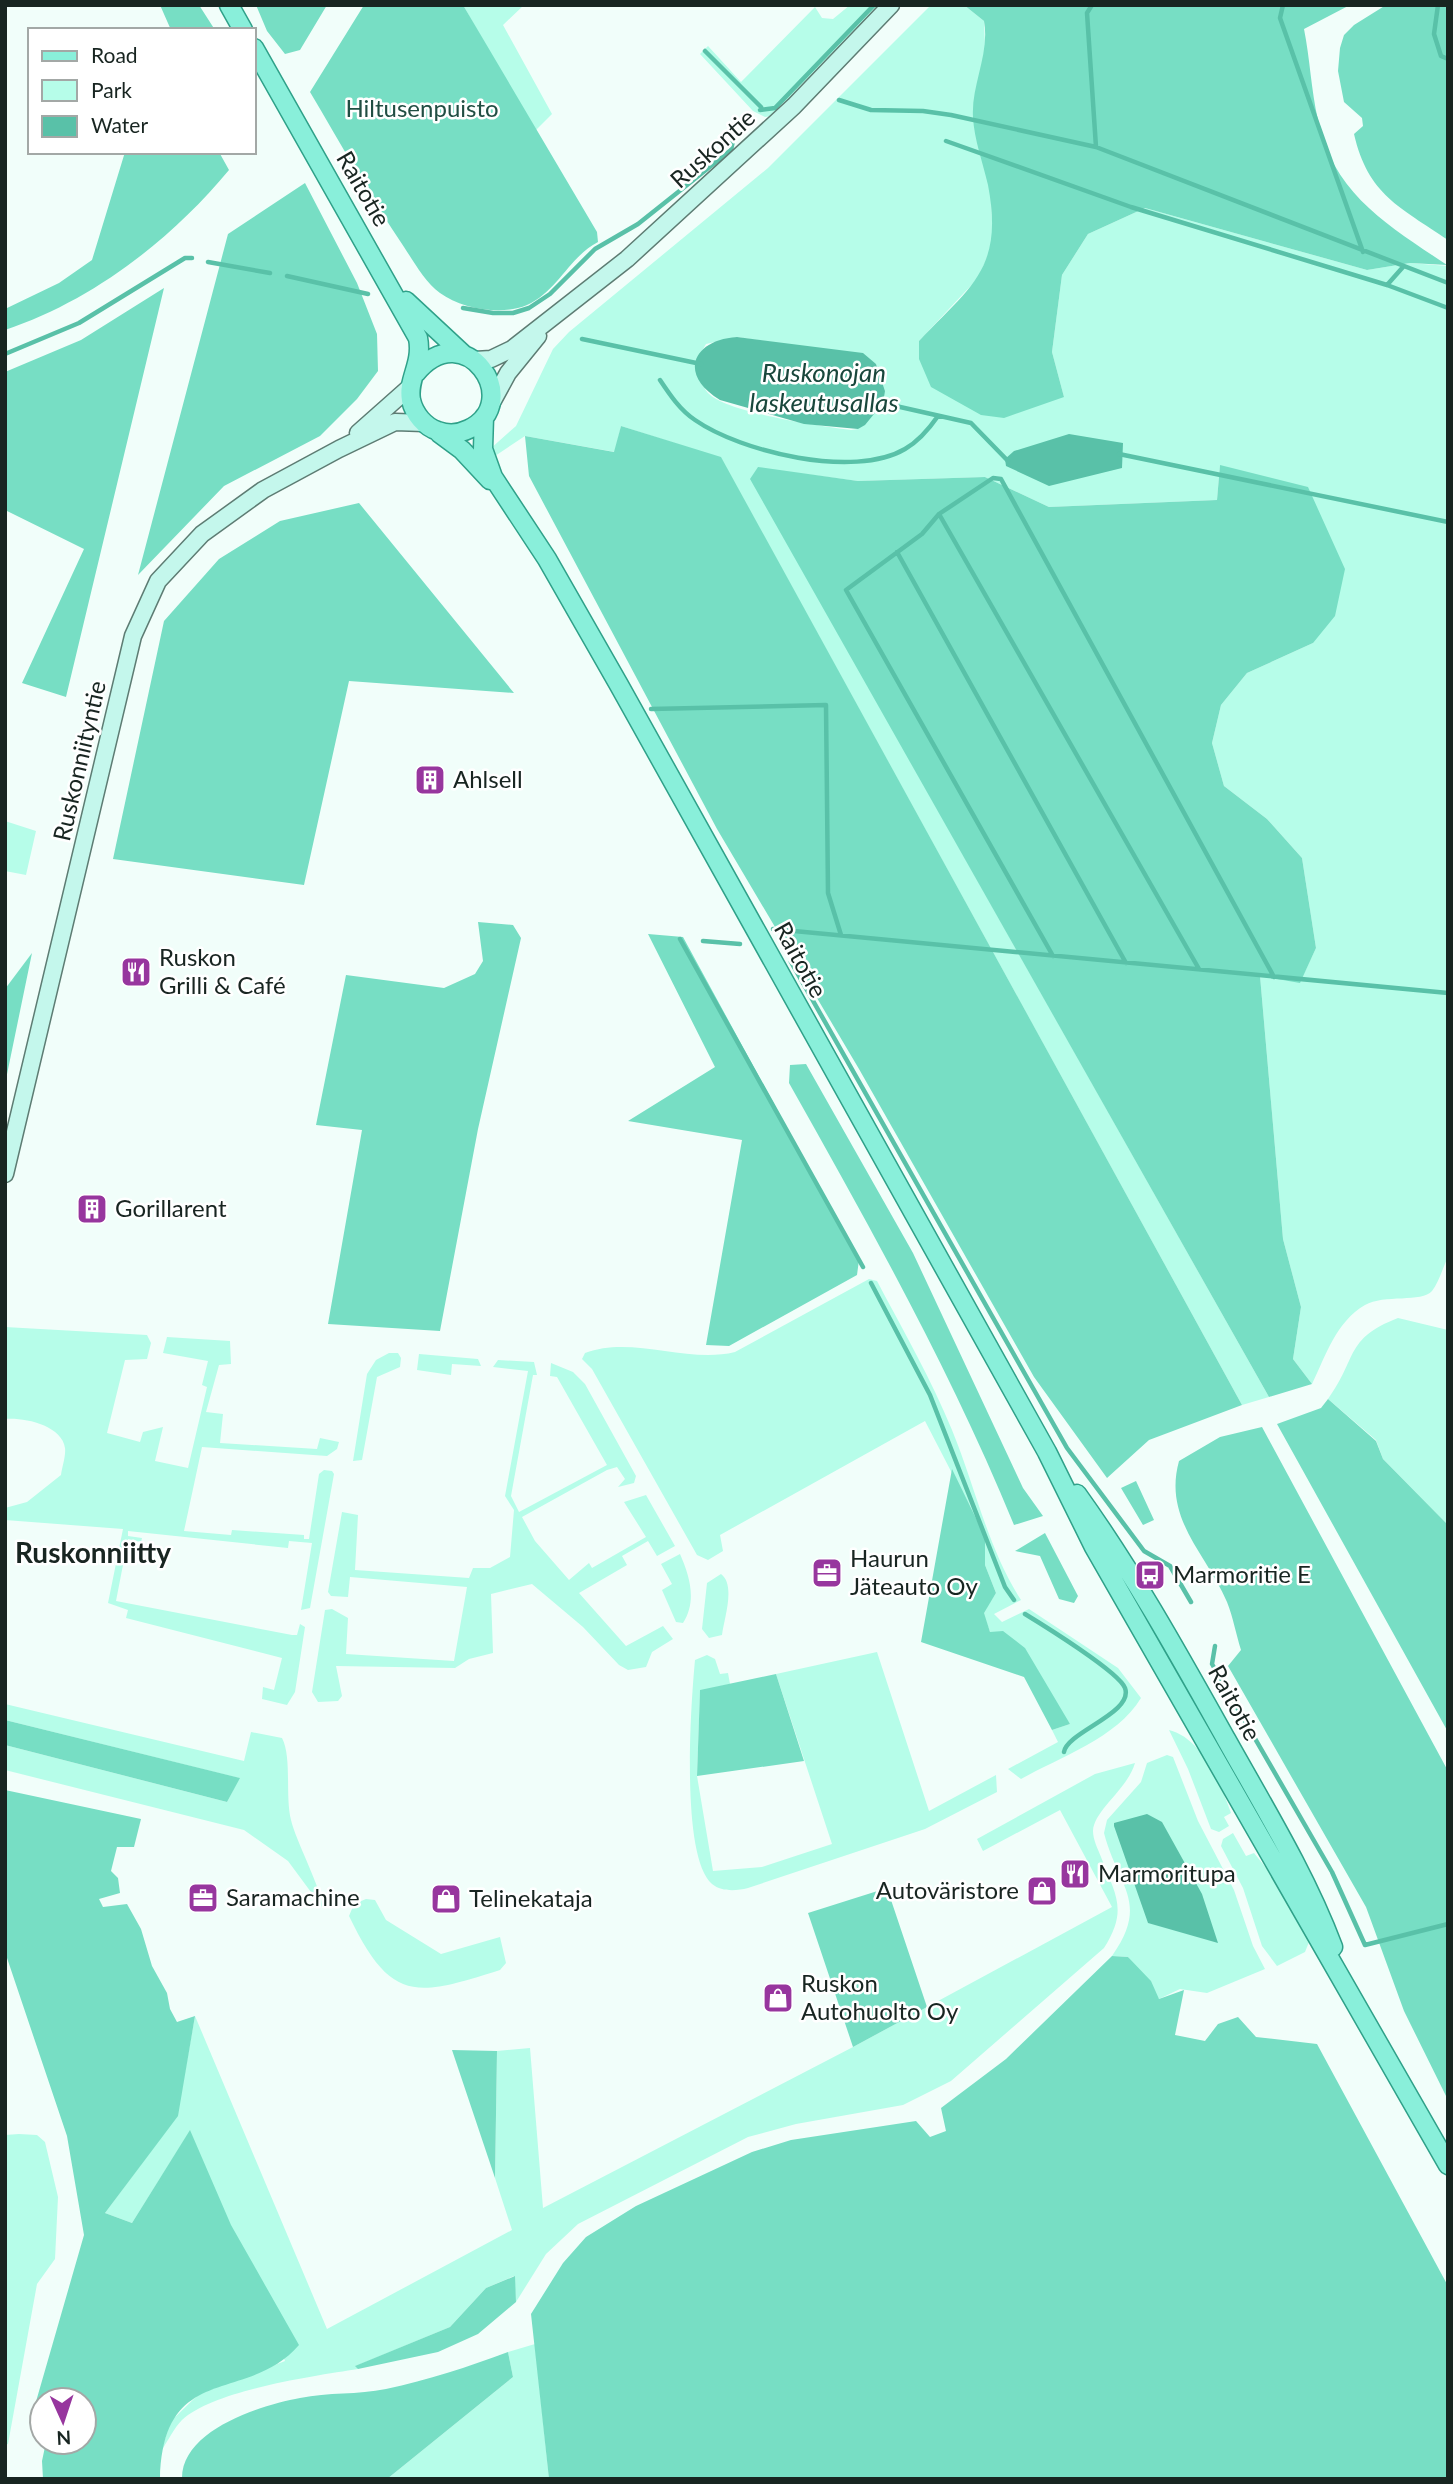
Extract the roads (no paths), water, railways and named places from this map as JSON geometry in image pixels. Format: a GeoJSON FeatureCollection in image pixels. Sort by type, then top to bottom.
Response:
{"type":"FeatureCollection","features":[{"type":"Feature","properties":{"kind":"main road"},"geometry":{"type":"LineString","coordinates":[[229,5],[242,28]]}},
{"type":"Feature","properties":{"kind":"main road","name":"Raitotie"},"geometry":{"type":"LineString","coordinates":[[256,52],[418,338],[420,361],[413,379]]}},
{"type":"Feature","properties":{"kind":"main road","name":"Raitotie"},"geometry":{"type":"LineString","coordinates":[[387,281],[469,357]]}},
{"type":"Feature","properties":{"kind":"main road"},"geometry":{"type":"LineString","coordinates":[[436,355],[469,357],[490,380],[487,412],[463,432],[449,434],[430,427],[411,400],[413,379],[436,355]]}},
{"type":"Feature","properties":{"kind":"main road","name":"Raitotie"},"geometry":{"type":"LineString","coordinates":[[487,412],[482,449],[505,495],[547,559],[606,662],[1047,1452],[1112,1542],[1182,1659],[1313,1894],[1350,1993],[1448,2165]]}},
{"type":"Feature","properties":{"kind":"main road","name":"Raitotie"},"geometry":{"type":"LineString","coordinates":[[430,427],[461,450],[505,495]]}},
{"type":"Feature","properties":{"kind":"street","name":"Ruskontie"},"geometry":{"type":"LineString","coordinates":[[469,357],[491,359],[512,349],[627,259],[786,114],[891,5]]}},
{"type":"Feature","properties":{"kind":"street","name":"Ruskontie"},"geometry":{"type":"LineString","coordinates":[[487,412],[508,373],[556,315]]}},
{"type":"Feature","properties":{"kind":"street","name":"Ruskonniityntie"},"geometry":{"type":"LineString","coordinates":[[339,449],[413,379]]}},
{"type":"Feature","properties":{"kind":"street","name":"Ruskonniityntie"},"geometry":{"type":"LineString","coordinates":[[5,1174],[133,636],[158,581],[202,534],[263,490],[395,422],[430,427]]}},
{"type":"Feature","properties":{"kind":"water","name":"Ruskonojan laskeutusallas"},"geometry":{"type":"Polygon","coordinates":[[[737,337],[863,353],[876,364],[885,391],[883,403],[865,425],[858,429],[804,424],[720,400],[699,380],[695,370],[696,360],[709,345],[737,337]]]}},
{"type":"Feature","properties":{"kind":"water"},"geometry":{"type":"Polygon","coordinates":[[[1069,434],[1123,443],[1122,468],[1049,486],[1006,466],[1005,459],[1014,451],[1069,434]]]}},
{"type":"Feature","properties":{"kind":"water"},"geometry":{"type":"Polygon","coordinates":[[[1147,1814],[1162,1822],[1202,1894],[1218,1943],[1148,1923],[1114,1826],[1114,1823],[1147,1814]]]}},
{"type":"Feature","properties":{"kind":"waterway"},"geometry":{"type":"LineString","coordinates":[[760,110],[775,108],[874,5]]}},
{"type":"Feature","properties":{"kind":"waterway"},"geometry":{"type":"LineString","coordinates":[[1092,5],[1087,13],[1096,147]]}},
{"type":"Feature","properties":{"kind":"waterway"},"geometry":{"type":"LineString","coordinates":[[1283,5],[1280,18],[1363,252]]}},
{"type":"Feature","properties":{"kind":"waterway"},"geometry":{"type":"LineString","coordinates":[[1438,5],[1434,34],[1441,56],[1448,59]]}},
{"type":"Feature","properties":{"kind":"waterway"},"geometry":{"type":"LineString","coordinates":[[705,51],[761,107]]}},
{"type":"Feature","properties":{"kind":"waterway"},"geometry":{"type":"LineString","coordinates":[[839,100],[871,110],[923,111],[951,115],[1096,147],[1448,283]]}},
{"type":"Feature","properties":{"kind":"waterway"},"geometry":{"type":"LineString","coordinates":[[463,308],[493,313],[513,313],[529,308],[550,294],[595,249],[638,224],[731,150],[734,136]]}},
{"type":"Feature","properties":{"kind":"waterway"},"geometry":{"type":"LineString","coordinates":[[946,141],[1131,207],[1387,285],[1448,308]]}},
{"type":"Feature","properties":{"kind":"waterway"},"geometry":{"type":"LineString","coordinates":[[5,354],[79,323],[185,258],[192,258]]}},
{"type":"Feature","properties":{"kind":"waterway"},"geometry":{"type":"LineString","coordinates":[[208,262],[270,273]]}},
{"type":"Feature","properties":{"kind":"waterway"},"geometry":{"type":"LineString","coordinates":[[1387,285],[1403,267]]}},
{"type":"Feature","properties":{"kind":"waterway"},"geometry":{"type":"LineString","coordinates":[[287,276],[368,294]]}},
{"type":"Feature","properties":{"kind":"waterway"},"geometry":{"type":"LineString","coordinates":[[582,339],[701,364]]}},
{"type":"Feature","properties":{"kind":"waterway"},"geometry":{"type":"LineString","coordinates":[[660,380],[685,412],[715,432],[768,451],[798,458],[857,462],[883,458],[915,442],[938,416]]}},
{"type":"Feature","properties":{"kind":"waterway"},"geometry":{"type":"LineString","coordinates":[[878,402],[971,423],[1008,461]]}},
{"type":"Feature","properties":{"kind":"waterway"},"geometry":{"type":"LineString","coordinates":[[1119,454],[1448,522]]}},
{"type":"Feature","properties":{"kind":"waterway"},"geometry":{"type":"LineString","coordinates":[[1053,956],[846,590],[922,534],[939,514],[993,478],[1001,479],[1274,977]]}},
{"type":"Feature","properties":{"kind":"waterway"},"geometry":{"type":"LineString","coordinates":[[939,514],[1199,969]]}},
{"type":"Feature","properties":{"kind":"waterway"},"geometry":{"type":"LineString","coordinates":[[897,552],[1126,963]]}},
{"type":"Feature","properties":{"kind":"waterway"},"geometry":{"type":"LineString","coordinates":[[651,709],[826,705],[828,893],[841,935]]}},
{"type":"Feature","properties":{"kind":"waterway"},"geometry":{"type":"LineString","coordinates":[[773,929],[1448,993]]}},
{"type":"Feature","properties":{"kind":"waterway"},"geometry":{"type":"LineString","coordinates":[[680,939],[863,1267]]}},
{"type":"Feature","properties":{"kind":"waterway"},"geometry":{"type":"LineString","coordinates":[[703,941],[740,944]]}},
{"type":"Feature","properties":{"kind":"waterway"},"geometry":{"type":"LineString","coordinates":[[791,962],[1067,1448],[1144,1551],[1170,1566],[1191,1602]]}},
{"type":"Feature","properties":{"kind":"waterway"},"geometry":{"type":"LineString","coordinates":[[871,1283],[930,1395],[1005,1587],[1014,1600]]}},
{"type":"Feature","properties":{"kind":"waterway"},"geometry":{"type":"LineString","coordinates":[[1025,1614],[1095,1660],[1125,1688],[1125,1697],[1120,1706],[1076,1737],[1064,1752]]}},
{"type":"Feature","properties":{"kind":"waterway"},"geometry":{"type":"LineString","coordinates":[[1215,1646],[1212,1664],[1332,1872],[1365,1945],[1448,1924]]}},
{"type":"Feature","properties":{"kind":"place","name":"Ahlsell"},"geometry":{"type":"Point","coordinates":[430,780]}},
{"type":"Feature","properties":{"kind":"place","name":"Ruskon Grilli & Café"},"geometry":{"type":"Point","coordinates":[136,972]}},
{"type":"Feature","properties":{"kind":"place","name":"Gorillarent"},"geometry":{"type":"Point","coordinates":[92,1209]}},
{"type":"Feature","properties":{"kind":"place","name":"Haurun Jäteauto Oy"},"geometry":{"type":"Point","coordinates":[827,1573]}},
{"type":"Feature","properties":{"kind":"place","name":"Marmoritie E"},"geometry":{"type":"Point","coordinates":[1150,1575]}},
{"type":"Feature","properties":{"kind":"place","name":"Marmoritupa"},"geometry":{"type":"Point","coordinates":[1075,1874]}},
{"type":"Feature","properties":{"kind":"place","name":"Autoväristore"},"geometry":{"type":"Point","coordinates":[1042,1891]}},
{"type":"Feature","properties":{"kind":"place","name":"Saramachine"},"geometry":{"type":"Point","coordinates":[203,1898]}},
{"type":"Feature","properties":{"kind":"place","name":"Telinekataja"},"geometry":{"type":"Point","coordinates":[446,1899]}},
{"type":"Feature","properties":{"kind":"place","name":"Ruskon Autohuolto Oy"},"geometry":{"type":"Point","coordinates":[778,1998]}},
{"type":"Feature","properties":{"kind":"district","name":"Ruskonniitty"},"geometry":{"type":"Point","coordinates":[93,1553]}},
{"type":"Feature","properties":{"kind":"park label","name":"Hiltusenpuisto"},"geometry":{"type":"Point","coordinates":[422,109]}}]}
